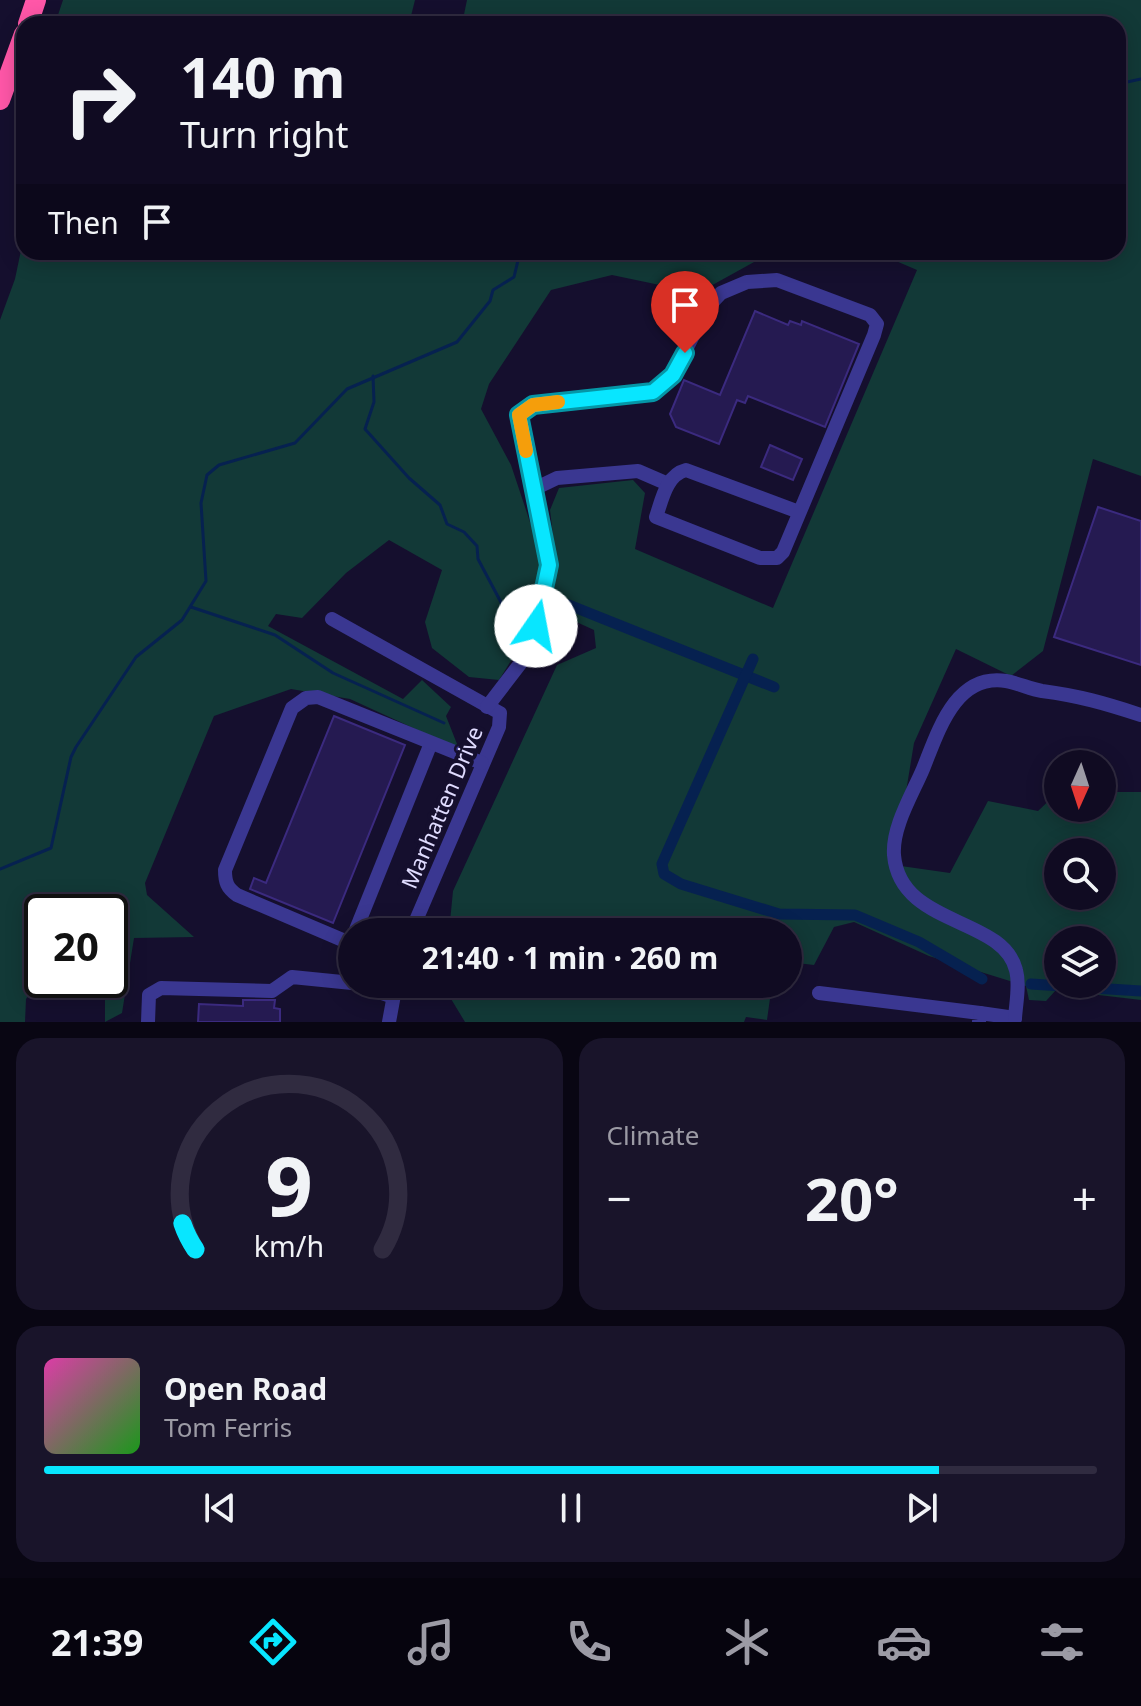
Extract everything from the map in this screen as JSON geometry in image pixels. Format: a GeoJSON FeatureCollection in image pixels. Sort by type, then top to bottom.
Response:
{"type":"FeatureCollection","features":[{"type":"Feature","properties":{"kind":"highway"},"geometry":{"type":"LineString","coordinates":[[0,100],[16,56]]}},
{"type":"Feature","properties":{"kind":"street"},"geometry":{"type":"LineString","coordinates":[[332,619],[459,688],[487,707],[523,660],[536,626],[549,565],[519,415],[523,409],[653,392],[673,375],[707,308],[721,293],[747,282],[777,280],[870,315],[877,324],[783,552],[769,560],[656,517],[668,484],[681,471],[697,471],[799,512]]}},
{"type":"Feature","properties":{"kind":"street"},"geometry":{"type":"LineString","coordinates":[[534,489],[557,478],[638,471],[668,484]]}},
{"type":"Feature","properties":{"kind":"street"},"geometry":{"type":"LineString","coordinates":[[819,993],[1014,1020],[1016,969],[1009,954],[990,940],[937,913],[914,896],[899,877],[894,853],[898,831],[936,737],[955,701],[975,685],[1004,680],[1039,690],[1075,693],[1141,715]]}},
{"type":"Feature","properties":{"kind":"street"},"geometry":{"type":"LineString","coordinates":[[338,935],[228,889],[225,870],[278,741],[298,702],[318,697],[482,763]]}},
{"type":"Feature","properties":{"kind":"street","name":"Manhatten Drive"},"geometry":{"type":"LineString","coordinates":[[417,918],[501,719],[500,713],[487,707]]}},
{"type":"Feature","properties":{"kind":"street"},"geometry":{"type":"LineString","coordinates":[[361,918],[431,743]]}},
{"type":"Feature","properties":{"kind":"street"},"geometry":{"type":"LineString","coordinates":[[148,1022],[149,995],[161,988],[272,991],[292,977],[338,982]]}},
{"type":"Feature","properties":{"kind":"street"},"geometry":{"type":"LineString","coordinates":[[389,1022],[394,998]]}},
{"type":"Feature","properties":{"kind":"green space"},"geometry":{"type":"Polygon","coordinates":[[[63,0],[415,0],[411,16],[58,16],[63,0]]]}},
{"type":"Feature","properties":{"kind":"green space"},"geometry":{"type":"Polygon","coordinates":[[[467,0],[1141,0],[1141,476],[1093,459],[1043,651],[1011,676],[956,649],[914,743],[894,865],[950,873],[988,801],[1038,811],[1044,805],[1044,822],[1116,822],[1116,792],[1141,792],[1141,1000],[1116,997],[1116,926],[1044,926],[1044,998],[1049,998],[1046,1001],[1029,1000],[1026,986],[929,956],[854,922],[834,927],[814,965],[802,964],[802,918],[450,918],[453,891],[557,665],[596,648],[594,630],[550,610],[557,570],[550,510],[559,488],[633,480],[645,493],[635,549],[773,608],[917,270],[894,260],[1126,260],[1126,16],[464,16],[467,0]]]}},
{"type":"Feature","properties":{"kind":"green space"},"geometry":{"type":"Polygon","coordinates":[[[19,260],[758,260],[698,293],[612,275],[551,290],[489,384],[481,409],[511,465],[544,564],[527,635],[499,680],[469,677],[432,648],[425,622],[442,570],[389,540],[346,573],[302,618],[276,614],[268,626],[403,699],[422,680],[451,707],[446,716],[459,749],[350,699],[291,689],[214,716],[145,883],[147,895],[194,937],[134,938],[128,976],[128,894],[24,894],[25,1022],[0,1022],[0,320],[19,260]]]}},
{"type":"Feature","properties":{"kind":"green space"},"geometry":{"type":"Polygon","coordinates":[[[105,998],[124,998],[122,1013],[105,1022],[105,998]]]}},
{"type":"Feature","properties":{"kind":"green space"},"geometry":{"type":"Polygon","coordinates":[[[450,998],[770,998],[767,1020],[746,1017],[744,1022],[465,1022],[450,998]]]}},
{"type":"Feature","properties":{"kind":"building"},"geometry":{"type":"Polygon","coordinates":[[[755,311],[788,325],[790,321],[801,325],[802,321],[859,344],[825,427],[748,396],[745,403],[737,400],[719,444],[676,427],[670,414],[684,380],[720,395],[755,311]]]}},
{"type":"Feature","properties":{"kind":"building"},"geometry":{"type":"Polygon","coordinates":[[[770,445],[802,459],[793,480],[761,467],[770,445]]]}},
{"type":"Feature","properties":{"kind":"building"},"geometry":{"type":"Polygon","coordinates":[[[1098,507],[1141,521],[1141,665],[1054,637],[1098,507]]]}},
{"type":"Feature","properties":{"kind":"building"},"geometry":{"type":"Polygon","coordinates":[[[334,716],[405,745],[333,923],[250,889],[254,878],[266,883],[334,716]]]}},
{"type":"Feature","properties":{"kind":"building"},"geometry":{"type":"Polygon","coordinates":[[[243,1000],[275,1000],[274,1008],[280,1009],[280,1022],[198,1022],[199,1004],[243,1006],[243,1000]]]}},
{"type":"Feature","properties":{"kind":"waterway"},"geometry":{"type":"LineString","coordinates":[[1126,82],[1141,79]]}},
{"type":"Feature","properties":{"kind":"waterway"},"geometry":{"type":"LineString","coordinates":[[0,869],[51,848],[71,757],[76,747],[136,657],[182,620],[206,581],[201,503],[207,475],[219,465],[295,443],[347,389],[457,342],[490,301],[493,290],[514,277],[518,260]]}},
{"type":"Feature","properties":{"kind":"waterway"},"geometry":{"type":"LineString","coordinates":[[373,376],[374,402],[365,429],[409,478],[440,505],[447,524],[464,532],[477,546],[478,559],[504,608],[533,614]]}},
{"type":"Feature","properties":{"kind":"waterway"},"geometry":{"type":"LineString","coordinates":[[552,604],[569,605],[774,687]]}},
{"type":"Feature","properties":{"kind":"waterway"},"geometry":{"type":"LineString","coordinates":[[191,607],[275,635],[333,673],[444,723]]}},
{"type":"Feature","properties":{"kind":"waterway"},"geometry":{"type":"LineString","coordinates":[[753,659],[662,864],[664,874],[681,884],[779,914],[855,915],[919,942],[982,979]]}},
{"type":"Feature","properties":{"kind":"waterway"},"geometry":{"type":"LineString","coordinates":[[1031,984],[1141,991]]}},
{"type":"Feature","properties":{"kind":"slow traffic"},"geometry":{"type":"LineString","coordinates":[[526,451],[519,415],[523,409],[533,405],[558,402]]}},
{"type":"Feature","properties":{"kind":"route"},"geometry":{"type":"LineString","coordinates":[[536,626],[549,565],[519,415],[523,409],[533,405],[653,392],[673,375],[685,353]]}}]}
